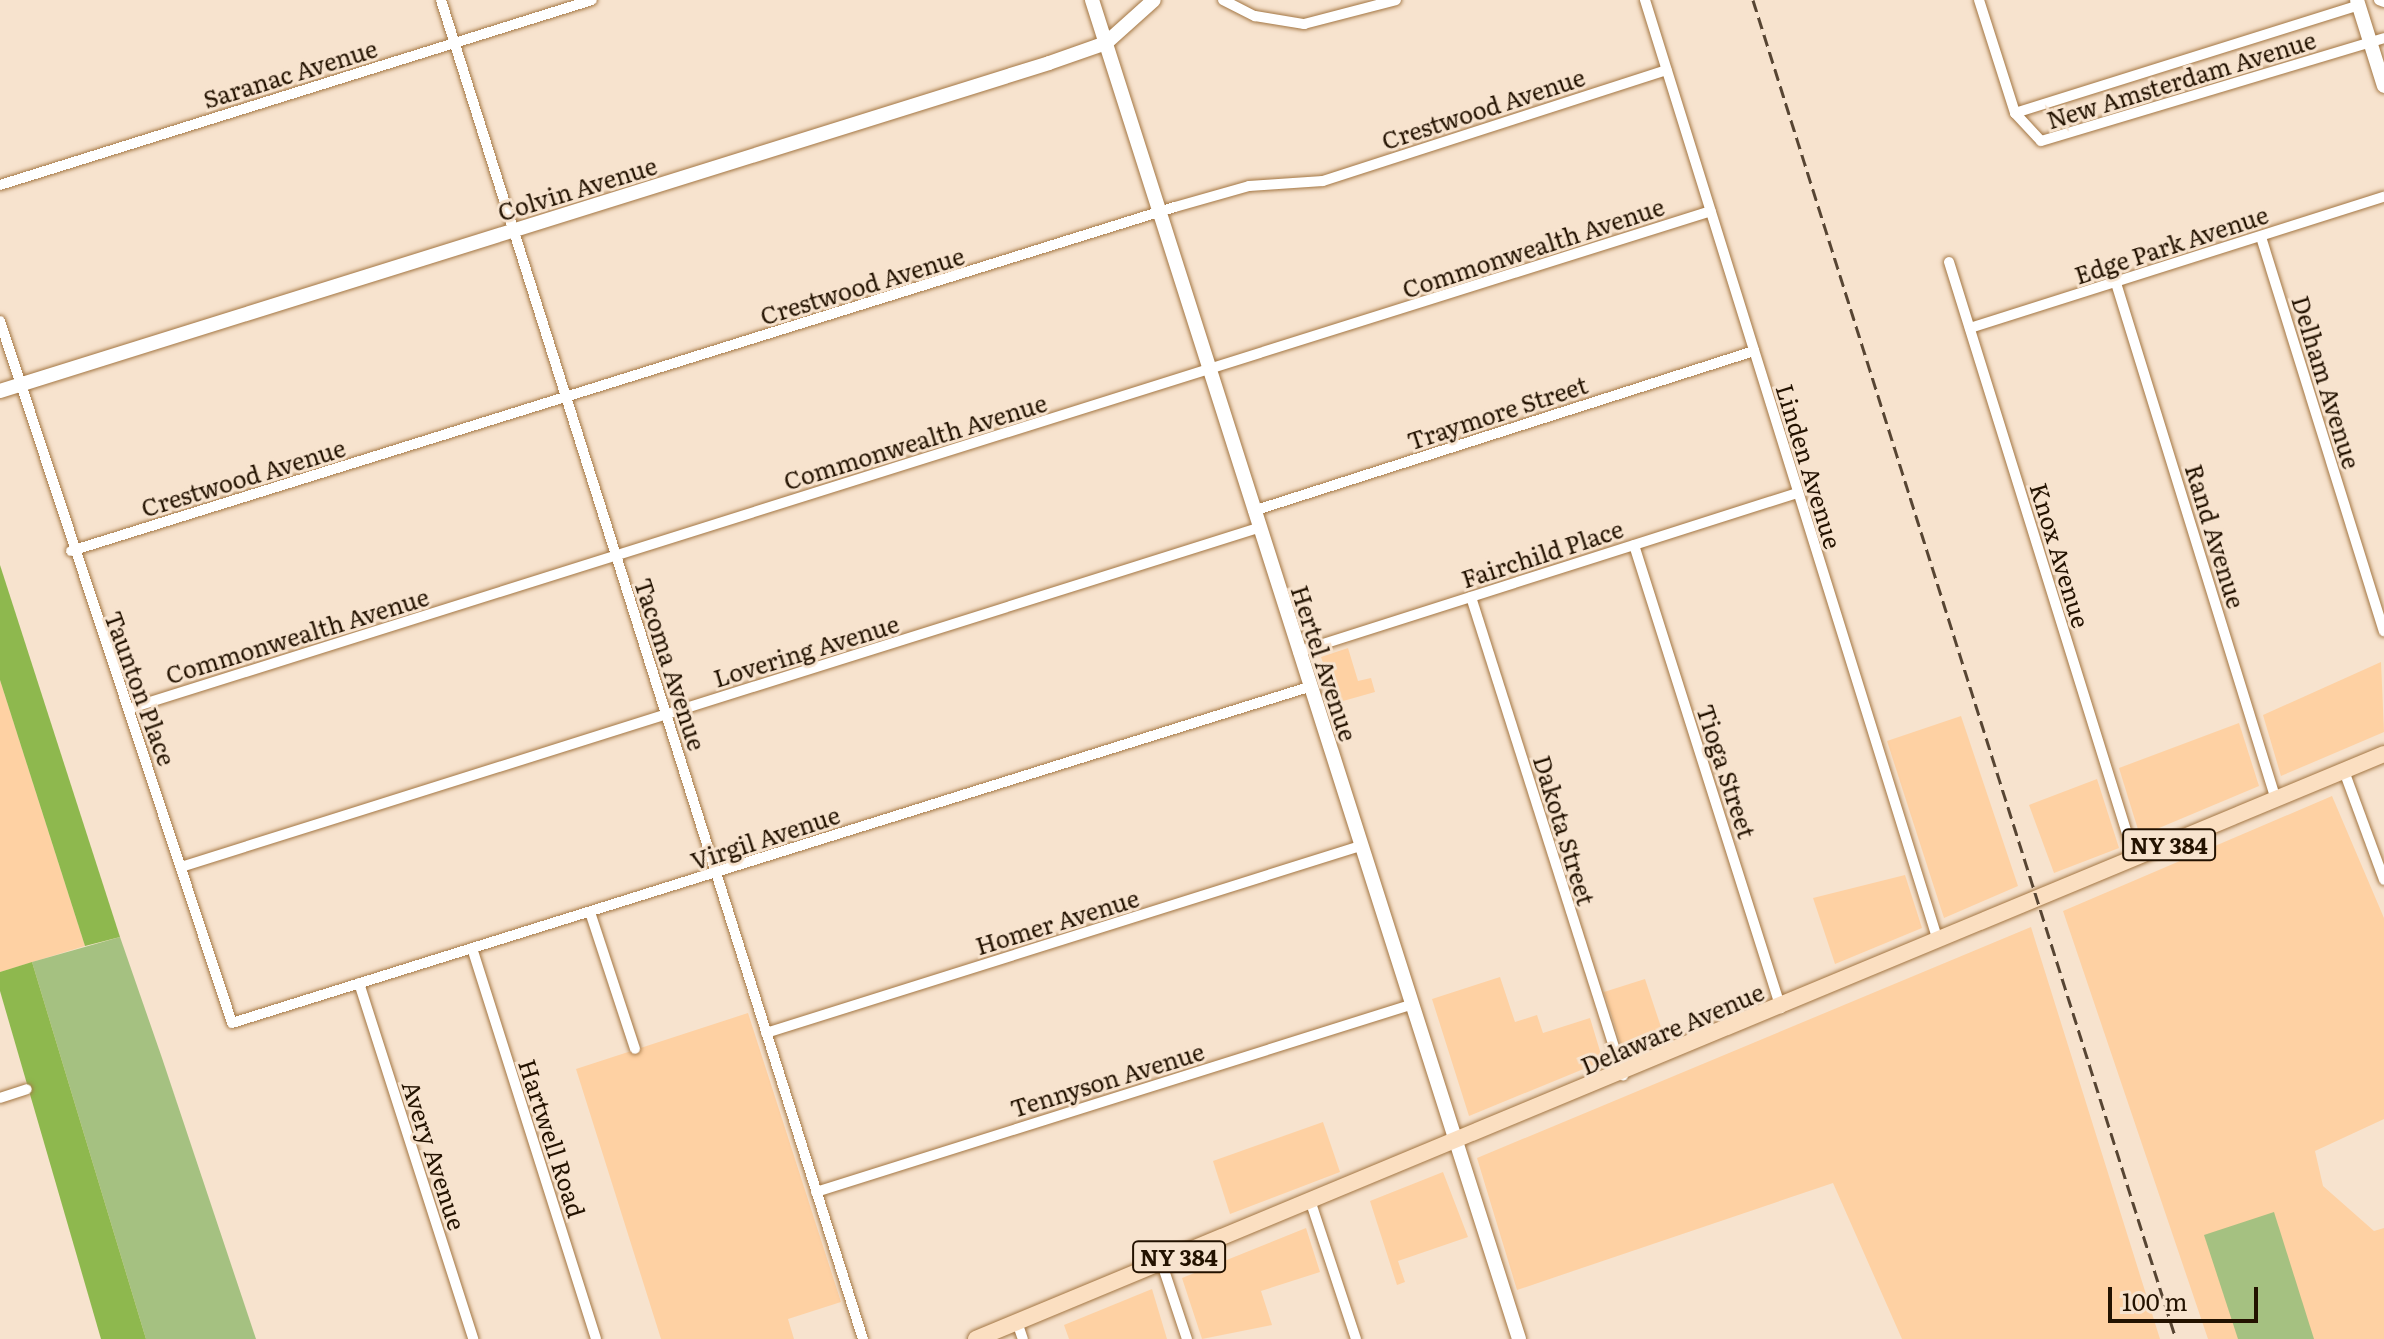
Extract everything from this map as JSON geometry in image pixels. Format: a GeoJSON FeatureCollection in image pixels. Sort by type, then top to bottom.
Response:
{"type":"FeatureCollection","features":[{"type":"Feature","properties":{"kind":"main road","name":"Delaware Avenue"},"geometry":{"type":"LineString","coordinates":[[976,1339],[1455,1145],[2384,754]]}},
{"type":"Feature","properties":{"kind":"street","name":"Tacoma Avenue"},"geometry":{"type":"LineString","coordinates":[[441,0],[863,1339]]}},
{"type":"Feature","properties":{"kind":"street","name":"Saranac Avenue"},"geometry":{"type":"LineString","coordinates":[[0,185],[592,0]]}},
{"type":"Feature","properties":{"kind":"street","name":"Hertel Avenue"},"geometry":{"type":"LineString","coordinates":[[1092,0],[1519,1339]]}},
{"type":"Feature","properties":{"kind":"street","name":"Colvin Avenue"},"geometry":{"type":"LineString","coordinates":[[0,391],[1106,43],[1154,0]]}},
{"type":"Feature","properties":{"kind":"street"},"geometry":{"type":"LineString","coordinates":[[1223,0],[1263,19],[1304,24],[1396,0]]}},
{"type":"Feature","properties":{"kind":"street","name":"Linden Avenue"},"geometry":{"type":"LineString","coordinates":[[1645,0],[1939,942]]}},
{"type":"Feature","properties":{"kind":"street","name":"New Amsterdam Avenue"},"geometry":{"type":"LineString","coordinates":[[1979,0],[2015,113],[2027,133],[2053,142],[2377,40]]}},
{"type":"Feature","properties":{"kind":"street"},"geometry":{"type":"LineString","coordinates":[[2358,2],[2377,40],[2384,86]]}},
{"type":"Feature","properties":{"kind":"street","name":"New Amsterdam Avenue"},"geometry":{"type":"LineString","coordinates":[[2015,113],[2358,2]]}},
{"type":"Feature","properties":{"kind":"street","name":"Crestwood Avenue"},"geometry":{"type":"LineString","coordinates":[[71,551],[1158,213],[1249,186],[1323,181],[1667,70]]}},
{"type":"Feature","properties":{"kind":"street","name":"Edge Park Avenue"},"geometry":{"type":"LineString","coordinates":[[1970,328],[2384,197]]}},
{"type":"Feature","properties":{"kind":"street","name":"Commonwealth Avenue"},"geometry":{"type":"LineString","coordinates":[[131,708],[1711,211]]}},
{"type":"Feature","properties":{"kind":"street","name":"Delham Avenue"},"geometry":{"type":"LineString","coordinates":[[2261,237],[2384,631]]}},
{"type":"Feature","properties":{"kind":"street","name":"Knox Avenue"},"geometry":{"type":"LineString","coordinates":[[1949,262],[2135,859]]}},
{"type":"Feature","properties":{"kind":"street","name":"Rand Avenue"},"geometry":{"type":"LineString","coordinates":[[2116,283],[2276,800]]}},
{"type":"Feature","properties":{"kind":"street","name":"Taunton Place"},"geometry":{"type":"LineString","coordinates":[[0,321],[71,551],[131,708],[232,1023]]}},
{"type":"Feature","properties":{"kind":"street","name":"Traymore Street"},"geometry":{"type":"LineString","coordinates":[[1253,511],[1754,351]]}},
{"type":"Feature","properties":{"kind":"street","name":"Fairchild Place"},"geometry":{"type":"LineString","coordinates":[[1298,652],[1797,493]]}},
{"type":"Feature","properties":{"kind":"street","name":"Lovering Avenue"},"geometry":{"type":"LineString","coordinates":[[181,867],[1258,528]]}},
{"type":"Feature","properties":{"kind":"street","name":"Tioga Street"},"geometry":{"type":"LineString","coordinates":[[1634,545],[1781,1008]]}},
{"type":"Feature","properties":{"kind":"street","name":"Dakota Street"},"geometry":{"type":"LineString","coordinates":[[1471,597],[1623,1075]]}},
{"type":"Feature","properties":{"kind":"street","name":"Virgil Avenue"},"geometry":{"type":"LineString","coordinates":[[232,1023],[1309,687]]}},
{"type":"Feature","properties":{"kind":"street"},"geometry":{"type":"LineString","coordinates":[[2344,771],[2384,880]]}},
{"type":"Feature","properties":{"kind":"street","name":"Homer Avenue"},"geometry":{"type":"LineString","coordinates":[[766,1033],[1360,846]]}},
{"type":"Feature","properties":{"kind":"street"},"geometry":{"type":"LineString","coordinates":[[590,912],[635,1049]]}},
{"type":"Feature","properties":{"kind":"street","name":"Hartwell Road"},"geometry":{"type":"LineString","coordinates":[[472,948],[596,1339]]}},
{"type":"Feature","properties":{"kind":"street","name":"Avery Avenue"},"geometry":{"type":"LineString","coordinates":[[359,983],[473,1339]]}},
{"type":"Feature","properties":{"kind":"street","name":"Tennyson Avenue"},"geometry":{"type":"LineString","coordinates":[[816,1192],[1410,1005]]}},
{"type":"Feature","properties":{"kind":"street"},"geometry":{"type":"LineString","coordinates":[[0,1098],[27,1089]]}},
{"type":"Feature","properties":{"kind":"street"},"geometry":{"type":"LineString","coordinates":[[1311,1203],[1356,1339]]}},
{"type":"Feature","properties":{"kind":"street"},"geometry":{"type":"LineString","coordinates":[[1162,1264],[1187,1339]]}},
{"type":"Feature","properties":{"kind":"street"},"geometry":{"type":"LineString","coordinates":[[1017,1322],[1023,1339]]}},
{"type":"Feature","properties":{"kind":"shaded area"},"geometry":{"type":"Polygon","coordinates":[[[1348,648],[1358,681],[1371,678],[1375,692],[1336,703],[1321,657],[1348,648]]]}},
{"type":"Feature","properties":{"kind":"shaded area"},"geometry":{"type":"Polygon","coordinates":[[[2381,662],[2384,732],[2281,776],[2263,715],[2381,662]]]}},
{"type":"Feature","properties":{"kind":"shaded area"},"geometry":{"type":"Polygon","coordinates":[[[0,680],[85,946],[0,972],[0,680]]]}},
{"type":"Feature","properties":{"kind":"shaded area"},"geometry":{"type":"Polygon","coordinates":[[[1961,716],[2018,886],[1944,918],[1887,741],[1961,716]]]}},
{"type":"Feature","properties":{"kind":"shaded area"},"geometry":{"type":"Polygon","coordinates":[[[2239,723],[2259,786],[2140,836],[2119,768],[2239,723]]]}},
{"type":"Feature","properties":{"kind":"shaded area"},"geometry":{"type":"Polygon","coordinates":[[[2097,779],[2119,848],[2054,873],[2029,805],[2097,779]]]}},
{"type":"Feature","properties":{"kind":"shaded area"},"geometry":{"type":"Polygon","coordinates":[[[2332,796],[2384,918],[2384,1119],[2315,1151],[2323,1186],[2374,1231],[2384,1228],[2384,1339],[2208,1339],[2063,911],[2332,796]]]}},
{"type":"Feature","properties":{"kind":"shaded area"},"geometry":{"type":"Polygon","coordinates":[[[1905,875],[1922,928],[1835,964],[1813,898],[1905,875]]]}},
{"type":"Feature","properties":{"kind":"shaded area"},"geometry":{"type":"Polygon","coordinates":[[[2031,927],[2160,1339],[1902,1339],[1833,1183],[1517,1290],[1477,1158],[2031,927]]]}},
{"type":"Feature","properties":{"kind":"shaded area"},"geometry":{"type":"Polygon","coordinates":[[[1500,977],[1515,1022],[1537,1015],[1543,1033],[1590,1018],[1603,1061],[1469,1116],[1432,999],[1500,977]]]}},
{"type":"Feature","properties":{"kind":"shaded area"},"geometry":{"type":"Polygon","coordinates":[[[1645,979],[1665,1039],[1624,1054],[1604,992],[1645,979]]]}},
{"type":"Feature","properties":{"kind":"shaded area"},"geometry":{"type":"Polygon","coordinates":[[[748,1013],[841,1302],[788,1319],[794,1339],[661,1339],[576,1069],[748,1013]]]}},
{"type":"Feature","properties":{"kind":"shaded area"},"geometry":{"type":"Polygon","coordinates":[[[1323,1122],[1340,1172],[1230,1214],[1213,1161],[1323,1122]]]}},
{"type":"Feature","properties":{"kind":"shaded area"},"geometry":{"type":"Polygon","coordinates":[[[1443,1172],[1468,1237],[1398,1261],[1405,1282],[1397,1285],[1370,1201],[1443,1172]]]}},
{"type":"Feature","properties":{"kind":"shaded area"},"geometry":{"type":"Polygon","coordinates":[[[1306,1228],[1320,1272],[1261,1291],[1272,1325],[1202,1339],[1182,1278],[1306,1228]]]}},
{"type":"Feature","properties":{"kind":"shaded area"},"geometry":{"type":"Polygon","coordinates":[[[1152,1289],[1167,1339],[1069,1339],[1064,1325],[1152,1289]]]}},
{"type":"Feature","properties":{"kind":"green space"},"geometry":{"type":"Polygon","coordinates":[[[0,565],[120,937],[85,946],[0,680],[0,565]]]}},
{"type":"Feature","properties":{"kind":"green space"},"geometry":{"type":"Polygon","coordinates":[[[120,937],[256,1339],[146,1339],[32,962],[120,937]]]}},
{"type":"Feature","properties":{"kind":"green space"},"geometry":{"type":"Polygon","coordinates":[[[32,962],[146,1339],[101,1339],[0,991],[0,972],[32,962]]]}},
{"type":"Feature","properties":{"kind":"green space"},"geometry":{"type":"Polygon","coordinates":[[[2274,1212],[2314,1339],[2238,1339],[2204,1235],[2274,1212]]]}},
{"type":"Feature","properties":{"kind":"railway"},"geometry":{"type":"LineString","coordinates":[[1753,0],[2176,1339]]}}]}
